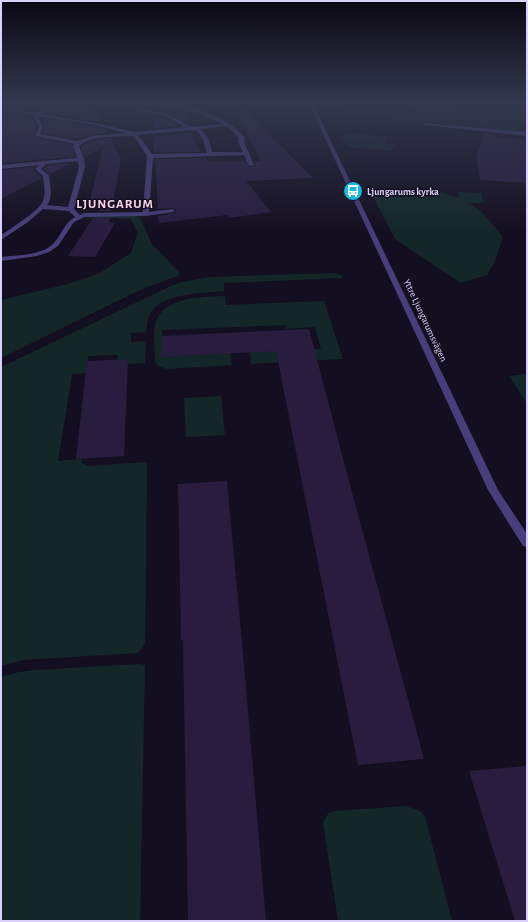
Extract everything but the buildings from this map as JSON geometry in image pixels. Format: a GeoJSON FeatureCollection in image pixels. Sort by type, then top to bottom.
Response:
{"type":"FeatureCollection","features":[{"type":"Feature","properties":{"kind":"street"},"geometry":{"type":"LineString","coordinates":[[71,209],[82,167],[81,159],[76,146]]}},
{"type":"Feature","properties":{"kind":"street"},"geometry":{"type":"LineString","coordinates":[[144,146],[150,156],[146,214]]}},
{"type":"Feature","properties":{"kind":"street"},"geometry":{"type":"LineString","coordinates":[[208,146],[210,154]]}},
{"type":"Feature","properties":{"kind":"street"},"geometry":{"type":"LineString","coordinates":[[243,146],[247,153],[251,165]]}},
{"type":"Feature","properties":{"kind":"street","name":"Yttre Ljungarumsvägen"},"geometry":{"type":"LineString","coordinates":[[332,146],[493,490],[527,542]]}},
{"type":"Feature","properties":{"kind":"street"},"geometry":{"type":"LineString","coordinates":[[150,156],[247,153]]}},
{"type":"Feature","properties":{"kind":"street"},"geometry":{"type":"LineString","coordinates":[[1,167],[81,159]]}},
{"type":"Feature","properties":{"kind":"street"},"geometry":{"type":"LineString","coordinates":[[1,238],[43,207],[46,203],[48,190],[46,175],[38,169],[44,163]]}},
{"type":"Feature","properties":{"kind":"street"},"geometry":{"type":"LineString","coordinates":[[43,207],[71,209],[79,216]]}},
{"type":"Feature","properties":{"kind":"street"},"geometry":{"type":"LineString","coordinates":[[1,259],[47,251],[56,245],[72,221],[79,216],[146,214],[172,211]]}},
{"type":"Feature","properties":{"kind":"green space"},"geometry":{"type":"Polygon","coordinates":[[[346,146],[396,146],[391,151],[346,146]]]}},
{"type":"Feature","properties":{"kind":"green space"},"geometry":{"type":"Polygon","coordinates":[[[369,189],[411,189],[439,192],[466,201],[478,209],[503,237],[494,263],[487,275],[461,283],[395,239],[369,189]]]}},
{"type":"Feature","properties":{"kind":"green space"},"geometry":{"type":"Polygon","coordinates":[[[458,192],[481,193],[484,203],[469,203],[460,199],[458,192]]]}},
{"type":"Feature","properties":{"kind":"green space"},"geometry":{"type":"Polygon","coordinates":[[[133,215],[140,218],[152,244],[180,273],[178,276],[144,288],[1,358],[1,300],[64,285],[98,274],[131,253],[138,233],[131,219],[92,218],[79,220],[97,216],[133,215]]]}},
{"type":"Feature","properties":{"kind":"green space"},"geometry":{"type":"Polygon","coordinates":[[[335,273],[343,278],[224,283],[224,291],[183,295],[173,298],[155,307],[149,316],[146,332],[131,333],[131,342],[146,341],[145,363],[128,364],[128,359],[117,360],[118,355],[88,356],[86,373],[72,374],[58,461],[81,459],[82,463],[88,466],[147,462],[145,642],[137,653],[23,660],[1,666],[1,367],[171,286],[183,282],[210,277],[335,273]]]}},
{"type":"Feature","properties":{"kind":"green space"},"geometry":{"type":"Polygon","coordinates":[[[225,296],[226,305],[324,301],[343,359],[251,364],[250,352],[321,349],[315,327],[286,329],[285,325],[162,330],[162,357],[230,353],[232,365],[167,369],[158,366],[155,362],[155,323],[162,311],[169,306],[187,299],[225,296]]]}},
{"type":"Feature","properties":{"kind":"green space"},"geometry":{"type":"Polygon","coordinates":[[[527,374],[527,404],[509,376],[527,374]]]}},
{"type":"Feature","properties":{"kind":"green space"},"geometry":{"type":"Polygon","coordinates":[[[221,396],[225,435],[186,437],[184,398],[221,396]]]}},
{"type":"Feature","properties":{"kind":"green space"},"geometry":{"type":"Polygon","coordinates":[[[139,664],[145,665],[140,921],[1,921],[1,677],[19,672],[36,670],[139,664]]]}},
{"type":"Feature","properties":{"kind":"green space"},"geometry":{"type":"Polygon","coordinates":[[[406,806],[420,811],[425,817],[452,921],[338,921],[323,822],[328,814],[334,811],[406,806]]]}},
{"type":"Feature","properties":{"kind":"place","name":"Ljungarums kyrka"},"geometry":{"type":"Point","coordinates":[353,191]}},
{"type":"Feature","properties":{"kind":"district","name":"LJUNGARUM"},"geometry":{"type":"Point","coordinates":[115,203]}}]}
